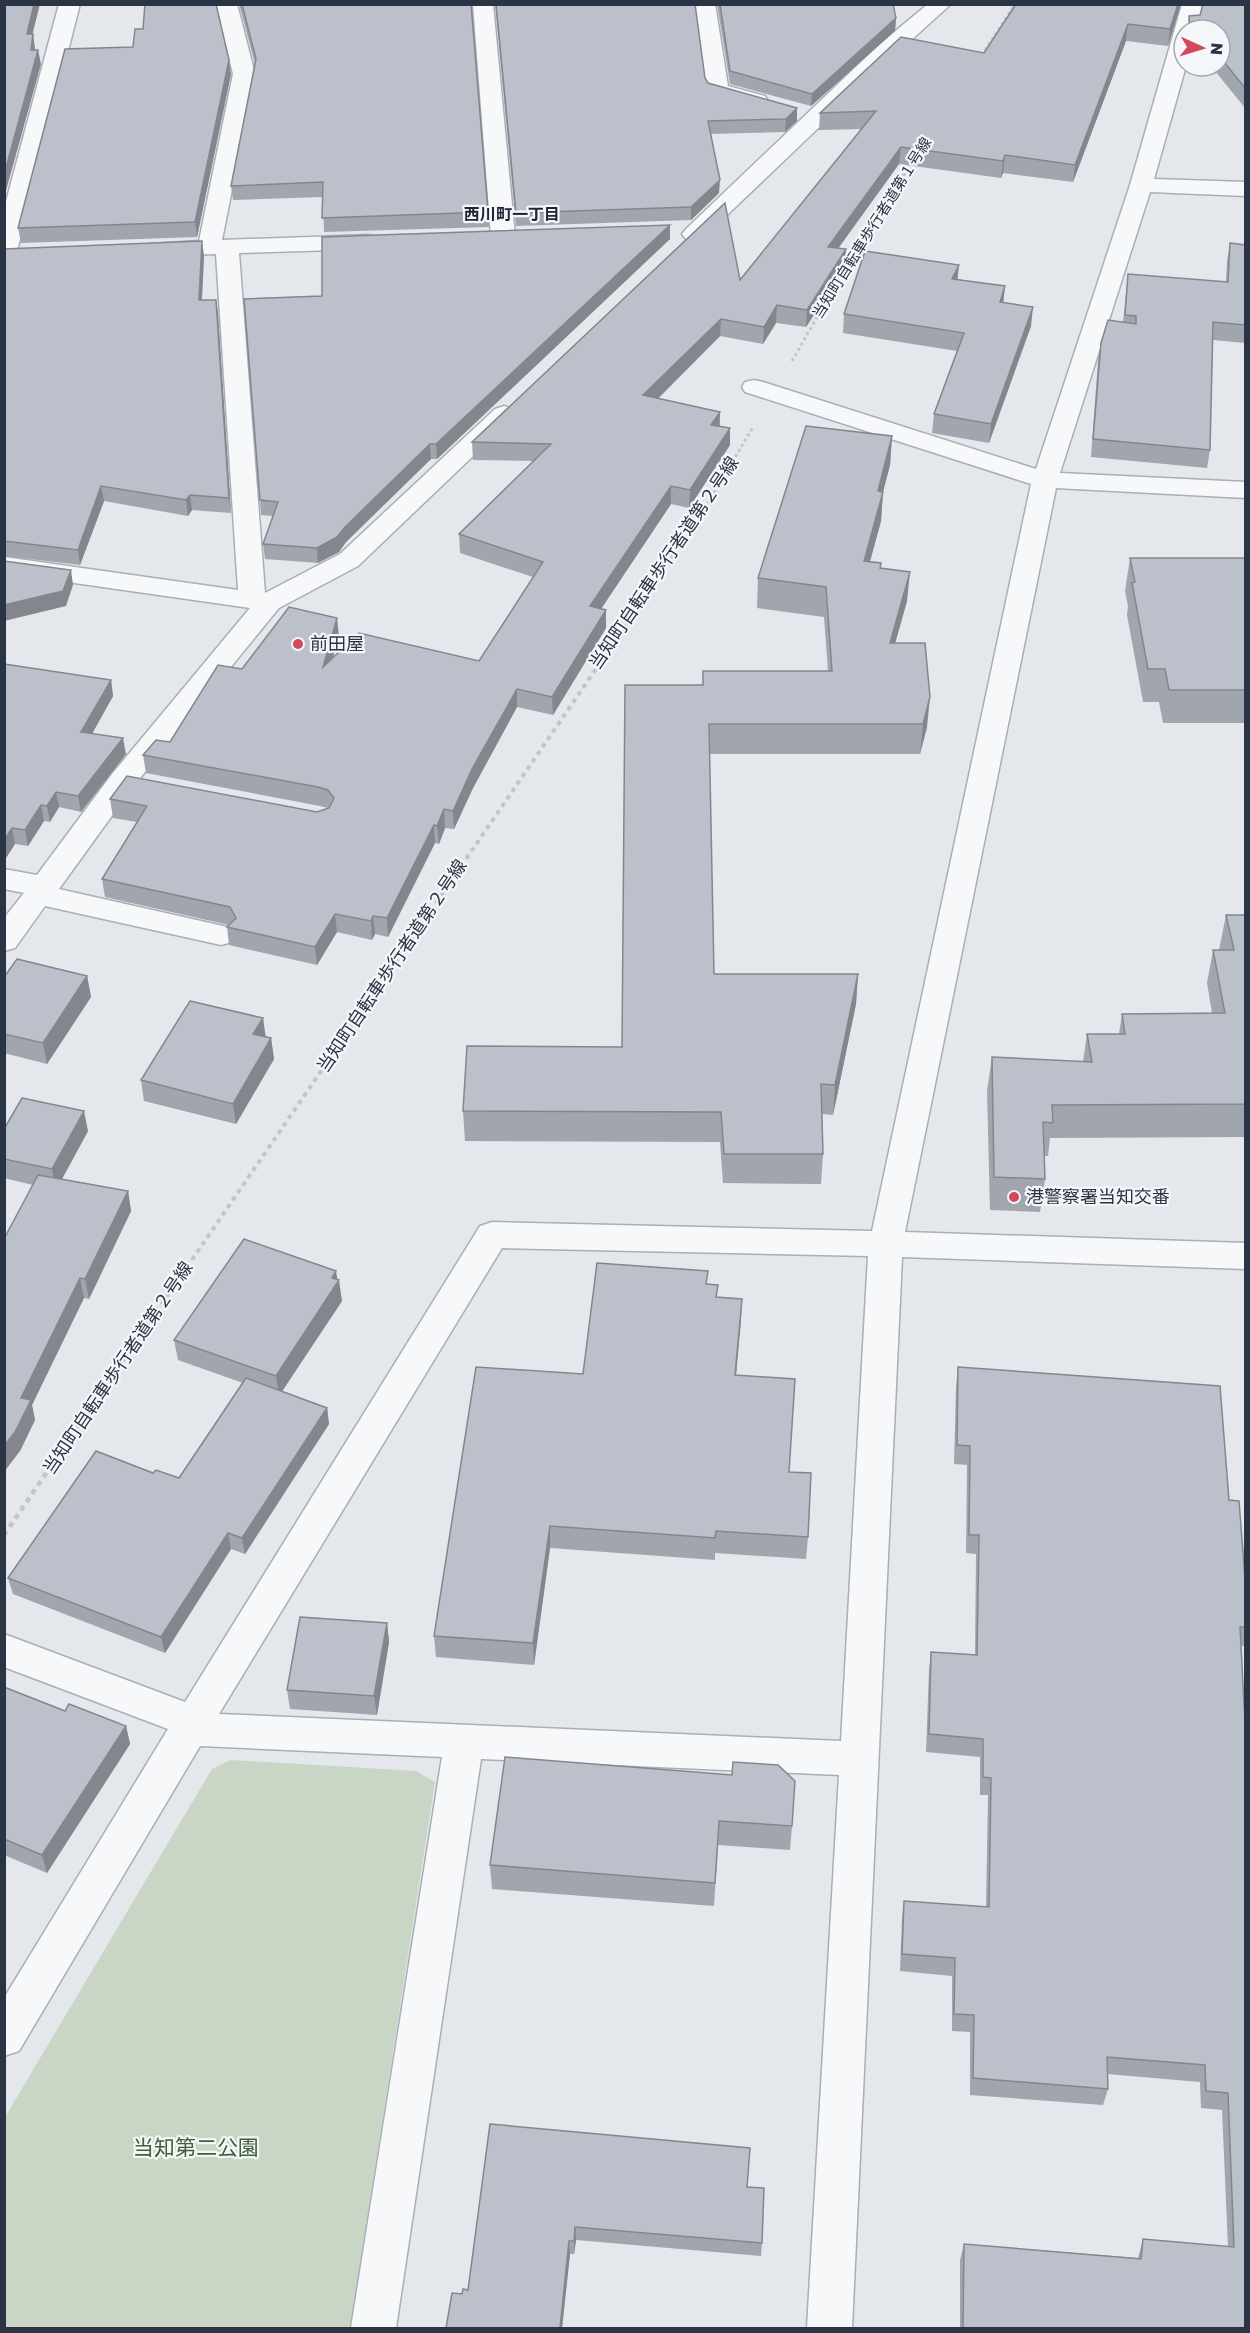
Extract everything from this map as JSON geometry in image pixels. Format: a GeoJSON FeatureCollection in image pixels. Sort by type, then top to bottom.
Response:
{"type":"FeatureCollection","features":[{"type":"Feature","properties":{"kind":"street"},"geometry":{"type":"LineString","coordinates":[[29,253],[5,254],[70,4]]}},
{"type":"Feature","properties":{"kind":"street"},"geometry":{"type":"LineString","coordinates":[[226,4],[244,74],[218,248],[260,601]]}},
{"type":"Feature","properties":{"kind":"street"},"geometry":{"type":"LineString","coordinates":[[483,4],[503,236]]}},
{"type":"Feature","properties":{"kind":"street"},"geometry":{"type":"LineString","coordinates":[[704,4],[718,90],[772,105]]}},
{"type":"Feature","properties":{"kind":"street"},"geometry":{"type":"LineString","coordinates":[[683,237],[805,114],[941,4]]}},
{"type":"Feature","properties":{"kind":"street"},"geometry":{"type":"LineString","coordinates":[[830,2328],[886,1244],[1045,480],[1141,185],[1172,77]]}},
{"type":"Feature","properties":{"kind":"street"},"geometry":{"type":"LineString","coordinates":[[1141,185],[1245,189]]}},
{"type":"Feature","properties":{"kind":"street"},"geometry":{"type":"LineString","coordinates":[[137,250],[388,241]]}},
{"type":"Feature","properties":{"kind":"street"},"geometry":{"type":"LineString","coordinates":[[764,390],[1045,480],[1245,490]]}},
{"type":"Feature","properties":{"kind":"street"},"geometry":{"type":"LineString","coordinates":[[4,941],[260,601],[349,560],[520,398]]}},
{"type":"Feature","properties":{"kind":"street"},"geometry":{"type":"LineString","coordinates":[[4,565],[260,601]]}},
{"type":"Feature","properties":{"kind":"street"},"geometry":{"type":"LineString","coordinates":[[122,782],[157,788]]}},
{"type":"Feature","properties":{"kind":"street"},"geometry":{"type":"LineString","coordinates":[[4,879],[42,891],[221,935]]}},
{"type":"Feature","properties":{"kind":"street"},"geometry":{"type":"LineString","coordinates":[[4,2037],[191,1725],[492,1235],[886,1244],[1245,1256]]}},
{"type":"Feature","properties":{"kind":"street"},"geometry":{"type":"LineString","coordinates":[[4,1650],[191,1725],[464,1741],[860,1759]]}},
{"type":"Feature","properties":{"kind":"street"},"geometry":{"type":"LineString","coordinates":[[373,2328],[464,1741]]}},
{"type":"Feature","properties":{"kind":"path"},"geometry":{"type":"LineString","coordinates":[[977,63],[1015,4]]}},
{"type":"Feature","properties":{"kind":"path","name":"当知町自転車歩行者道第１号線"},"geometry":{"type":"LineString","coordinates":[[764,390],[913,161]]}},
{"type":"Feature","properties":{"kind":"path","name":"当知町自転車歩行者道第２号線"},"geometry":{"type":"LineString","coordinates":[[4,1535],[701,515],[764,390]]}},
{"type":"Feature","properties":{"kind":"green space","name":"当知第二公園"},"geometry":{"type":"Polygon","coordinates":[[[231,1760],[416,1771],[435,1782],[350,2328],[5,2328],[5,2117],[212,1769],[231,1760]]]}},
{"type":"Feature","properties":{"kind":"building"},"geometry":{"type":"Polygon","coordinates":[[[4,4],[34,4],[27,34],[33,34],[31,50],[38,50],[4,175],[4,4]]]}},
{"type":"Feature","properties":{"kind":"building"},"geometry":{"type":"Polygon","coordinates":[[[145,4],[216,4],[229,60],[195,222],[18,228],[65,49],[133,47],[135,29],[143,29],[145,4]]]}},
{"type":"Feature","properties":{"kind":"building"},"geometry":{"type":"Polygon","coordinates":[[[242,4],[471,4],[488,212],[322,218],[323,182],[231,186],[256,59],[242,4]]]}},
{"type":"Feature","properties":{"kind":"building"},"geometry":{"type":"Polygon","coordinates":[[[496,4],[695,4],[705,78],[708,83],[797,108],[786,119],[708,121],[720,180],[691,207],[516,213],[496,4]]]}},
{"type":"Feature","properties":{"kind":"building"},"geometry":{"type":"Polygon","coordinates":[[[720,4],[893,4],[896,18],[812,94],[730,71],[720,4]]]}},
{"type":"Feature","properties":{"kind":"building"},"geometry":{"type":"Polygon","coordinates":[[[1016,4],[1178,4],[1170,29],[1128,24],[1075,165],[1005,155],[1003,161],[901,147],[828,247],[846,249],[807,310],[777,305],[764,327],[721,319],[643,395],[720,412],[711,425],[730,428],[690,490],[671,486],[590,606],[606,610],[552,697],[517,689],[472,769],[453,811],[444,809],[437,826],[434,825],[387,918],[373,916],[371,921],[335,914],[315,947],[227,927],[236,918],[230,907],[102,879],[147,806],[110,799],[127,776],[317,812],[329,808],[334,798],[328,790],[318,787],[143,755],[156,740],[170,742],[218,665],[242,669],[289,607],[337,618],[323,667],[359,633],[479,661],[543,562],[459,534],[551,444],[472,442],[725,203],[740,280],[876,111],[820,113],[901,37],[984,53],[1016,4]]]}},
{"type":"Feature","properties":{"kind":"building"},"geometry":{"type":"Polygon","coordinates":[[[1203,4],[1245,4],[1245,88],[1232,72],[1232,18],[1189,18],[1189,16],[1200,15],[1203,4]]]}},
{"type":"Feature","properties":{"kind":"building"},"geometry":{"type":"Polygon","coordinates":[[[670,225],[436,444],[430,444],[337,537],[317,548],[263,544],[278,502],[260,500],[244,299],[322,296],[322,237],[670,225]]]}},
{"type":"Feature","properties":{"kind":"building"},"geometry":{"type":"Polygon","coordinates":[[[202,241],[199,300],[216,300],[229,498],[190,495],[186,500],[101,486],[78,550],[4,541],[4,249],[202,241]]]}},
{"type":"Feature","properties":{"kind":"building"},"geometry":{"type":"Polygon","coordinates":[[[1230,243],[1245,245],[1245,325],[1213,322],[1210,450],[1093,439],[1101,343],[1108,320],[1136,324],[1136,316],[1125,315],[1128,274],[1228,282],[1230,243]]]}},
{"type":"Feature","properties":{"kind":"building"},"geometry":{"type":"Polygon","coordinates":[[[865,251],[959,265],[952,279],[1005,286],[1000,302],[1033,307],[991,424],[934,414],[964,333],[844,314],[865,251]]]}},
{"type":"Feature","properties":{"kind":"building"},"geometry":{"type":"Polygon","coordinates":[[[806,426],[892,436],[878,491],[883,492],[864,561],[881,563],[880,568],[910,572],[890,643],[925,643],[930,697],[923,724],[709,724],[714,974],[858,974],[835,1085],[821,1084],[823,1154],[724,1154],[721,1112],[463,1111],[467,1046],[622,1047],[625,685],[703,685],[703,671],[832,671],[826,587],[758,578],[806,426]]]}},
{"type":"Feature","properties":{"kind":"building"},"geometry":{"type":"Polygon","coordinates":[[[1130,558],[1245,558],[1245,690],[1169,690],[1165,669],[1148,669],[1132,583],[1135,582],[1130,558]]]}},
{"type":"Feature","properties":{"kind":"building"},"geometry":{"type":"Polygon","coordinates":[[[4,561],[71,570],[63,591],[4,605],[4,561]]]}},
{"type":"Feature","properties":{"kind":"building"},"geometry":{"type":"Polygon","coordinates":[[[4,664],[111,680],[81,732],[123,738],[78,796],[56,792],[47,806],[41,805],[25,830],[12,828],[4,840],[4,664]]]}},
{"type":"Feature","properties":{"kind":"building"},"geometry":{"type":"Polygon","coordinates":[[[1226,915],[1245,915],[1245,1104],[1052,1105],[1053,1123],[1043,1122],[1045,1179],[994,1177],[992,1057],[1092,1062],[1087,1034],[1125,1034],[1122,1014],[1225,1013],[1213,950],[1234,950],[1226,915]]]}},
{"type":"Feature","properties":{"kind":"building"},"geometry":{"type":"Polygon","coordinates":[[[17,959],[87,976],[43,1043],[4,1034],[4,977],[17,959]]]}},
{"type":"Feature","properties":{"kind":"building"},"geometry":{"type":"Polygon","coordinates":[[[190,1001],[263,1018],[253,1034],[271,1038],[233,1104],[141,1080],[190,1001]]]}},
{"type":"Feature","properties":{"kind":"building"},"geometry":{"type":"Polygon","coordinates":[[[22,1098],[84,1111],[52,1169],[4,1159],[4,1129],[22,1098]]]}},
{"type":"Feature","properties":{"kind":"building"},"geometry":{"type":"Polygon","coordinates":[[[38,1175],[128,1191],[85,1279],[80,1278],[21,1398],[31,1400],[15,1432],[4,1446],[4,1239],[38,1175]]]}},
{"type":"Feature","properties":{"kind":"building"},"geometry":{"type":"Polygon","coordinates":[[[244,1239],[336,1271],[332,1278],[339,1280],[276,1376],[174,1340],[244,1239]]]}},
{"type":"Feature","properties":{"kind":"building"},"geometry":{"type":"Polygon","coordinates":[[[597,1263],[708,1271],[706,1284],[718,1285],[716,1297],[742,1299],[735,1375],[795,1379],[789,1472],[811,1473],[808,1537],[716,1531],[715,1538],[550,1526],[533,1643],[434,1636],[476,1367],[583,1374],[597,1263]]]}},
{"type":"Feature","properties":{"kind":"building"},"geometry":{"type":"Polygon","coordinates":[[[958,1367],[1220,1386],[1229,1500],[1239,1501],[1245,1578],[1245,1627],[1240,1627],[1245,1722],[1245,2328],[963,2328],[964,2244],[1141,2259],[1143,2239],[1234,2247],[1228,2093],[1206,2091],[1205,2065],[1107,2057],[1108,2089],[973,2078],[974,2015],[954,2014],[955,1958],[902,1954],[904,1901],[989,1907],[991,1778],[983,1777],[983,1739],[929,1734],[931,1652],[977,1655],[979,1535],[969,1535],[970,1446],[957,1445],[958,1367]]]}},
{"type":"Feature","properties":{"kind":"building"},"geometry":{"type":"Polygon","coordinates":[[[246,1378],[327,1408],[242,1538],[228,1533],[161,1637],[8,1578],[96,1451],[153,1473],[156,1470],[179,1478],[246,1378]]]}},
{"type":"Feature","properties":{"kind":"building"},"geometry":{"type":"Polygon","coordinates":[[[300,1617],[387,1623],[374,1696],[287,1690],[300,1617]]]}},
{"type":"Feature","properties":{"kind":"building"},"geometry":{"type":"Polygon","coordinates":[[[4,1687],[65,1711],[69,1704],[126,1726],[42,1855],[4,1839],[4,1687]]]}},
{"type":"Feature","properties":{"kind":"building"},"geometry":{"type":"Polygon","coordinates":[[[505,1757],[732,1775],[733,1762],[778,1765],[795,1781],[792,1826],[719,1821],[715,1883],[490,1865],[505,1757]]]}},
{"type":"Feature","properties":{"kind":"building"},"geometry":{"type":"Polygon","coordinates":[[[490,2124],[750,2148],[747,2187],[764,2188],[762,2243],[575,2227],[574,2241],[569,2241],[560,2328],[446,2328],[452,2293],[462,2294],[463,2289],[468,2290],[490,2124]]]}},
{"type":"Feature","properties":{"kind":"place","name":"前田屋"},"geometry":{"type":"Point","coordinates":[298,644]}},
{"type":"Feature","properties":{"kind":"place","name":"港警察署当知交番"},"geometry":{"type":"Point","coordinates":[1014,1197]}},
{"type":"Feature","properties":{"kind":"district","name":"西川町一丁目"},"geometry":{"type":"Point","coordinates":[512,214]}}]}
